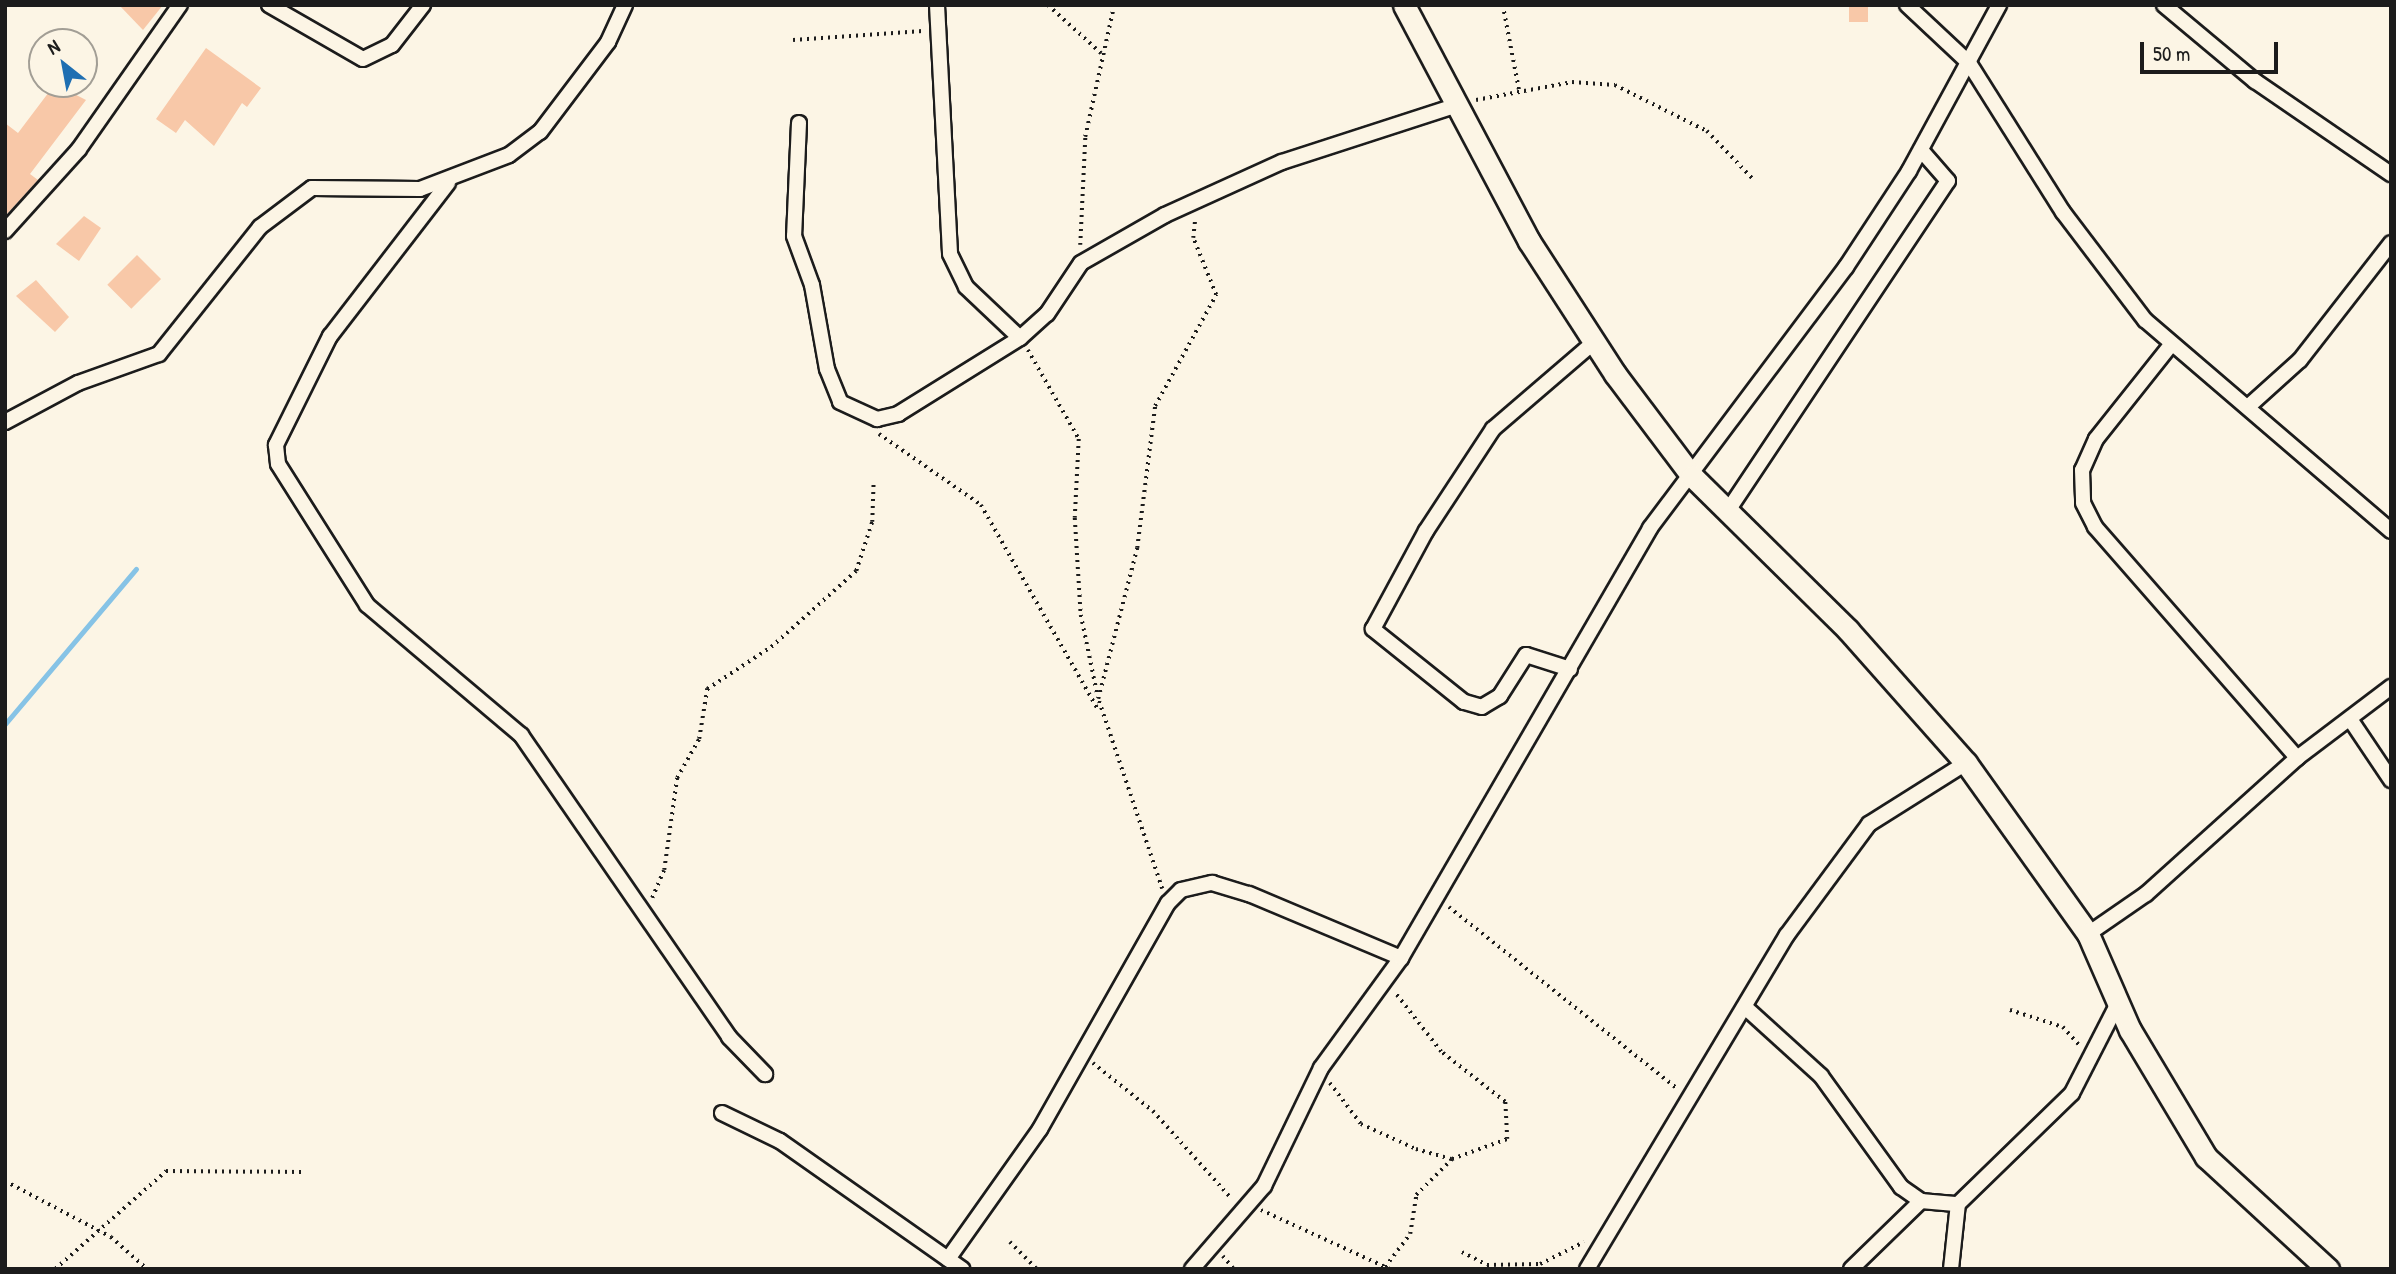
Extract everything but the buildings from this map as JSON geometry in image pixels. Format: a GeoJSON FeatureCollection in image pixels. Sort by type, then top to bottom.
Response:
{"type":"FeatureCollection","features":[{"type":"Feature","properties":{"kind":"street"},"geometry":{"type":"LineString","coordinates":[[5,231],[79,149],[180,5]]}},
{"type":"Feature","properties":{"kind":"street"},"geometry":{"type":"LineString","coordinates":[[269,5],[363,59],[392,45],[423,5]]}},
{"type":"Feature","properties":{"kind":"street"},"geometry":{"type":"LineString","coordinates":[[5,422],[78,383],[157,356],[260,227],[312,188],[420,189],[448,183],[509,155],[540,132],[608,42],[625,5]]}},
{"type":"Feature","properties":{"kind":"street"},"geometry":{"type":"LineString","coordinates":[[937,5],[935,29],[950,254],[966,287],[1020,338]]}},
{"type":"Feature","properties":{"kind":"street"},"geometry":{"type":"LineString","coordinates":[[1404,5],[1460,104],[1529,241],[1594,342],[1692,476],[1848,630],[1966,763],[2088,934],[2118,1003],[2206,1157],[2328,1269]]}},
{"type":"Feature","properties":{"kind":"street"},"geometry":{"type":"LineString","coordinates":[[1907,5],[1969,63],[2063,212],[2170,346],[2250,405],[2391,531]]}},
{"type":"Feature","properties":{"kind":"street"},"geometry":{"type":"LineString","coordinates":[[1192,1269],[1211,1241],[1251,1204],[1321,1068],[1401,958],[1650,528],[1692,476],[1846,267],[1921,150],[1999,5]]}},
{"type":"Feature","properties":{"kind":"street"},"geometry":{"type":"LineString","coordinates":[[2164,5],[2263,87],[2391,174]]}},
{"type":"Feature","properties":{"kind":"street"},"geometry":{"type":"LineString","coordinates":[[799,122],[794,236],[812,285],[827,369],[849,411],[877,419],[898,414],[1020,338],[1047,314],[1081,263],[1200,199],[1282,162],[1460,104]]}},
{"type":"Feature","properties":{"kind":"street"},"geometry":{"type":"LineString","coordinates":[[1727,512],[1948,181],[1921,150]]}},
{"type":"Feature","properties":{"kind":"street"},"geometry":{"type":"LineString","coordinates":[[448,183],[378,265],[330,337],[276,445],[278,464],[367,605],[521,735],[729,1037],[765,1074]]}},
{"type":"Feature","properties":{"kind":"street"},"geometry":{"type":"LineString","coordinates":[[2250,405],[2300,360],[2391,243]]}},
{"type":"Feature","properties":{"kind":"street"},"geometry":{"type":"LineString","coordinates":[[1570,669],[1526,656],[1500,696],[1482,707],[1464,702],[1373,629],[1426,531],[1493,429],[1594,342]]}},
{"type":"Feature","properties":{"kind":"street"},"geometry":{"type":"LineString","coordinates":[[2170,346],[2096,439],[2081,470],[2083,503],[2095,527],[2297,758]]}},
{"type":"Feature","properties":{"kind":"street"},"geometry":{"type":"LineString","coordinates":[[2088,934],[2146,894],[2297,758],[2353,722],[2391,687]]}},
{"type":"Feature","properties":{"kind":"street"},"geometry":{"type":"LineString","coordinates":[[2353,722],[2391,780]]}},
{"type":"Feature","properties":{"kind":"street"},"geometry":{"type":"LineString","coordinates":[[1587,1269],[1687,1096],[1746,1008],[1787,935],[1869,824],[1966,763]]}},
{"type":"Feature","properties":{"kind":"street"},"geometry":{"type":"LineString","coordinates":[[722,1113],[780,1141],[951,1265],[1085,1056],[1168,903],[1186,886],[1212,883],[1401,958]]}},
{"type":"Feature","properties":{"kind":"street"},"geometry":{"type":"LineString","coordinates":[[1951,1269],[1958,1203],[2053,1117],[2091,1056],[2118,1003]]}},
{"type":"Feature","properties":{"kind":"street"},"geometry":{"type":"LineString","coordinates":[[1746,1008],[1821,1076],[1893,1178],[1921,1201],[1958,1203]]}},
{"type":"Feature","properties":{"kind":"street"},"geometry":{"type":"LineString","coordinates":[[1851,1269],[1921,1201]]}},
{"type":"Feature","properties":{"kind":"path"},"geometry":{"type":"LineString","coordinates":[[1048,5],[1101,53]]}},
{"type":"Feature","properties":{"kind":"path"},"geometry":{"type":"LineString","coordinates":[[1081,263],[1085,137],[1101,53],[1114,5]]}},
{"type":"Feature","properties":{"kind":"path"},"geometry":{"type":"LineString","coordinates":[[1503,5],[1519,89]]}},
{"type":"Feature","properties":{"kind":"path"},"geometry":{"type":"LineString","coordinates":[[793,40],[935,29]]}},
{"type":"Feature","properties":{"kind":"path"},"geometry":{"type":"LineString","coordinates":[[1460,104],[1519,89],[1572,82],[1615,85],[1707,131],[1752,178]]}},
{"type":"Feature","properties":{"kind":"path"},"geometry":{"type":"LineString","coordinates":[[1098,699],[1137,548],[1155,406],[1216,295],[1193,238],[1200,199]]}},
{"type":"Feature","properties":{"kind":"path"},"geometry":{"type":"LineString","coordinates":[[1020,338],[1079,439],[1075,518],[1081,615],[1100,712]]}},
{"type":"Feature","properties":{"kind":"path"},"geometry":{"type":"LineString","coordinates":[[849,411],[914,464],[981,505],[1100,712],[1168,903]]}},
{"type":"Feature","properties":{"kind":"path"},"geometry":{"type":"LineString","coordinates":[[649,921],[675,784],[699,739],[707,689],[771,647],[856,570],[872,522],[873,484]]}},
{"type":"Feature","properties":{"kind":"path"},"geometry":{"type":"LineString","coordinates":[[1436,898],[1498,940],[1687,1096]]}},
{"type":"Feature","properties":{"kind":"path"},"geometry":{"type":"LineString","coordinates":[[1085,1056],[1153,1111],[1229,1198],[1251,1204],[1388,1268],[1410,1234],[1416,1195],[1452,1158],[1501,1145],[1510,1128],[1506,1105],[1441,1052],[1385,981]]}},
{"type":"Feature","properties":{"kind":"path"},"geometry":{"type":"LineString","coordinates":[[2010,1010],[2063,1027],[2091,1056]]}},
{"type":"Feature","properties":{"kind":"path"},"geometry":{"type":"LineString","coordinates":[[1321,1068],[1361,1124],[1452,1158]]}},
{"type":"Feature","properties":{"kind":"path"},"geometry":{"type":"LineString","coordinates":[[55,1269],[97,1228],[166,1171],[301,1172]]}},
{"type":"Feature","properties":{"kind":"path"},"geometry":{"type":"LineString","coordinates":[[5,1181],[97,1228],[147,1269]]}},
{"type":"Feature","properties":{"kind":"path"},"geometry":{"type":"LineString","coordinates":[[1462,1252],[1487,1265],[1540,1264],[1609,1234]]}},
{"type":"Feature","properties":{"kind":"path"},"geometry":{"type":"LineString","coordinates":[[1010,1242],[1037,1269]]}},
{"type":"Feature","properties":{"kind":"waterway"},"geometry":{"type":"LineString","coordinates":[[5,724],[136,569]]}}]}
